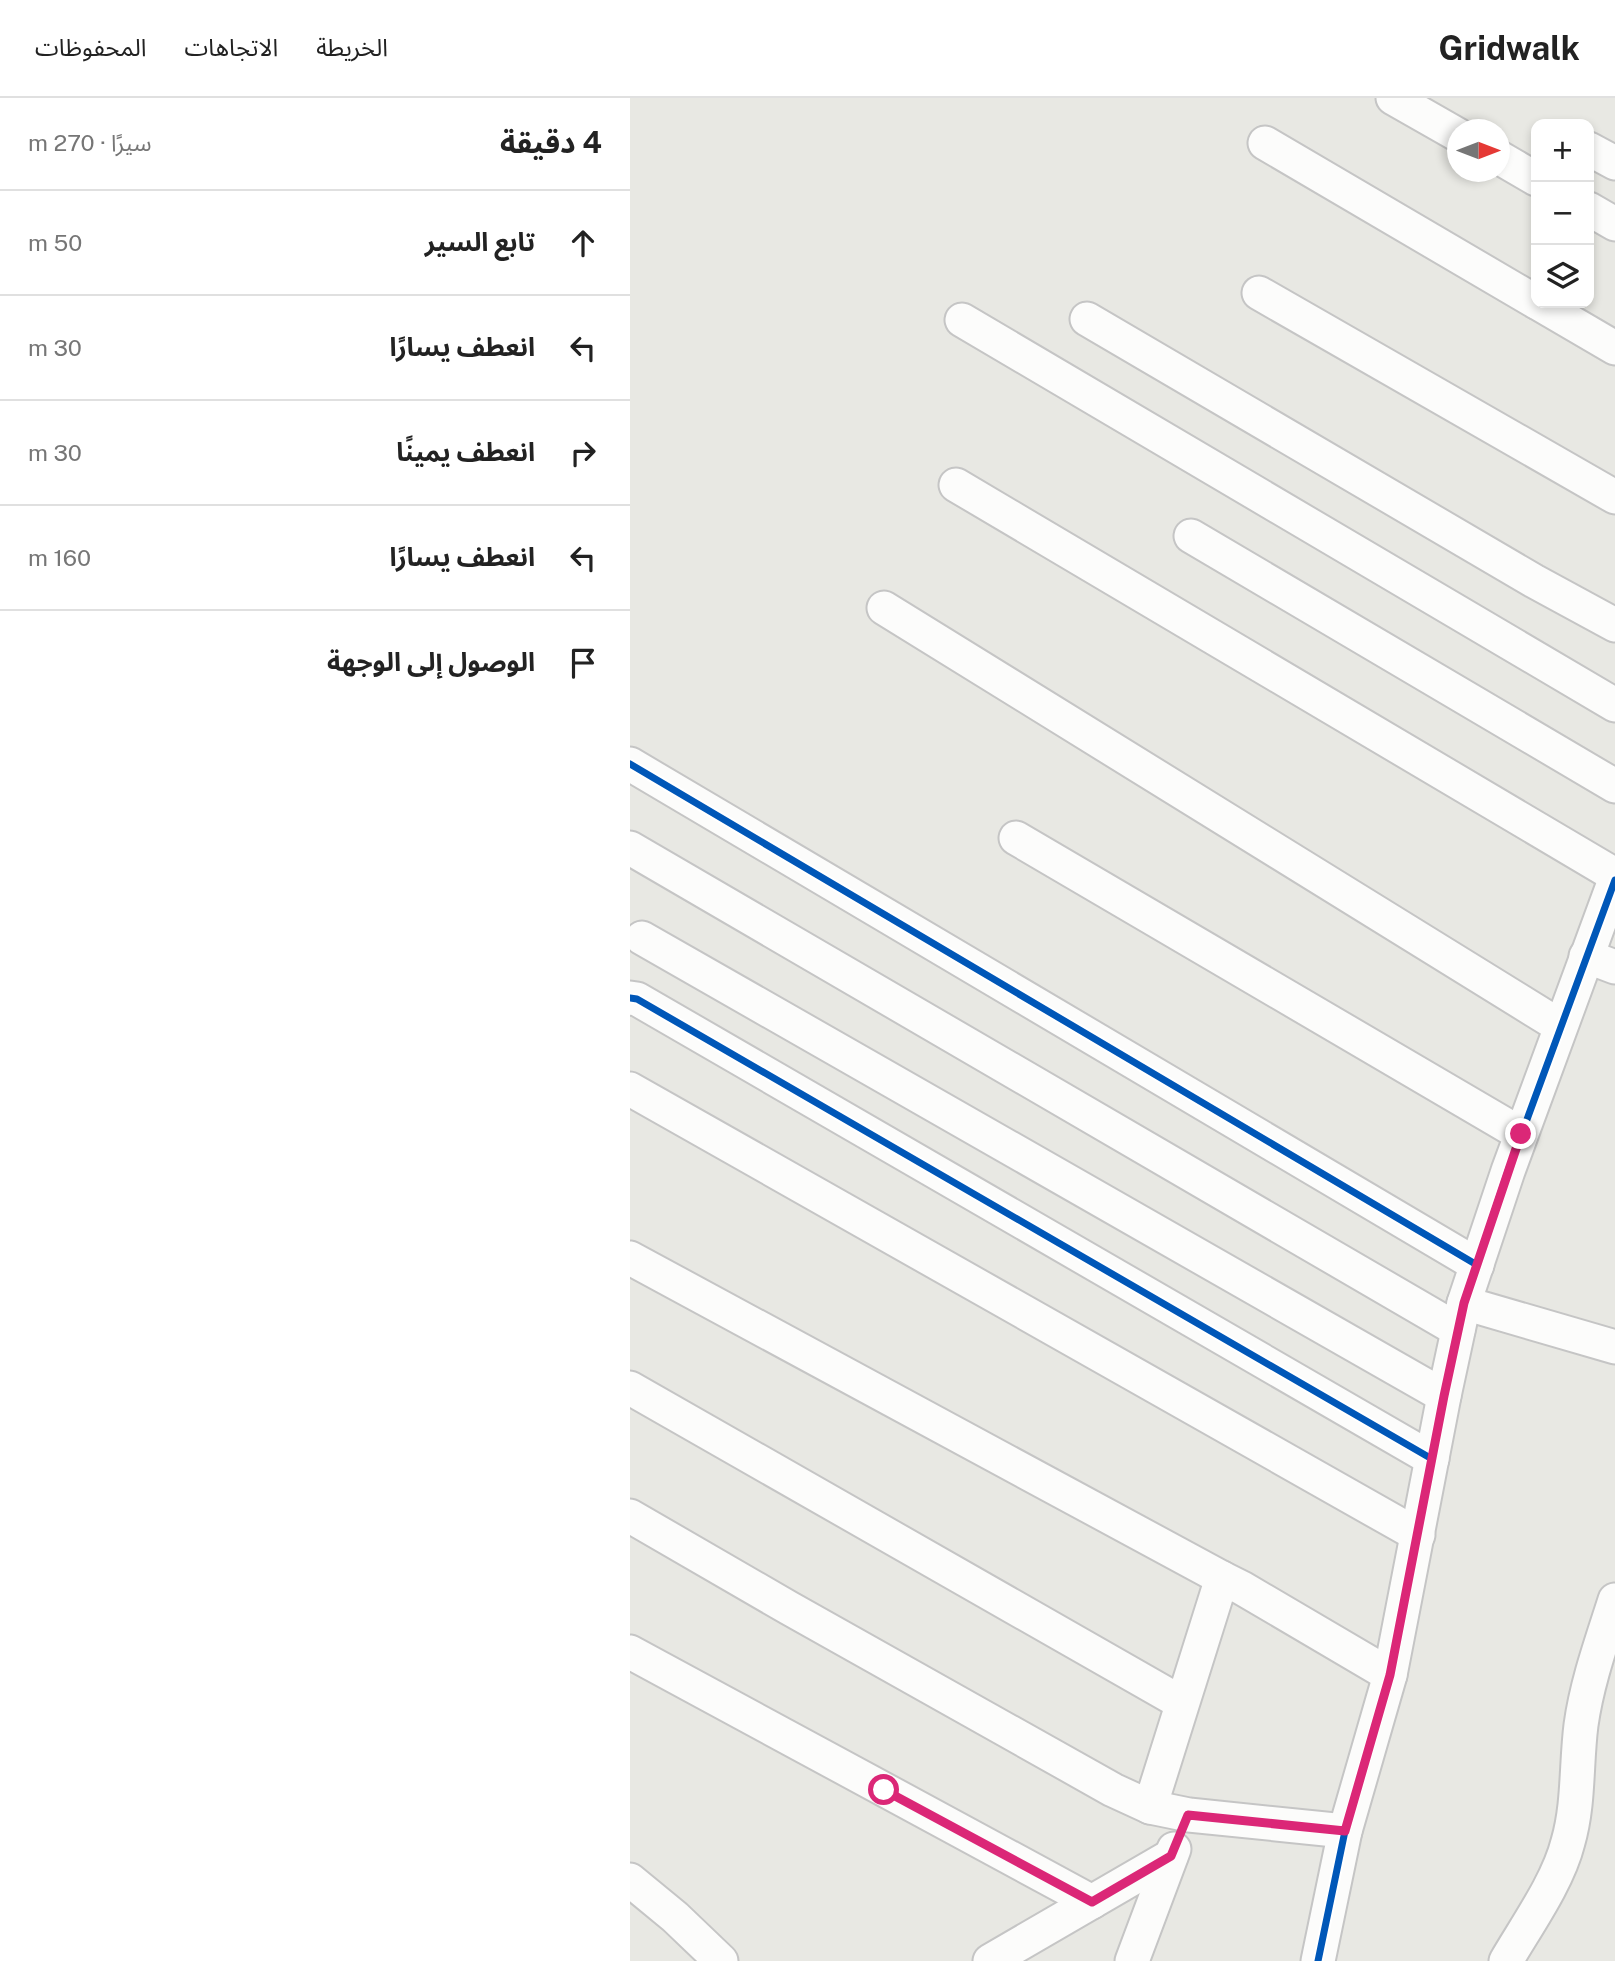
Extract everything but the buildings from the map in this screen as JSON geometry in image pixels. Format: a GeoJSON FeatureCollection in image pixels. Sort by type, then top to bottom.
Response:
{"type":"FeatureCollection","features":[{"type":"Feature","properties":{"kind":"street"},"geometry":{"type":"LineString","coordinates":[[1393,98],[1447,129]]}},
{"type":"Feature","properties":{"kind":"street"},"geometry":{"type":"LineString","coordinates":[[1265,143],[1531,298]]}},
{"type":"Feature","properties":{"kind":"street"},"geometry":{"type":"LineString","coordinates":[[1594,152],[1615,163]]}},
{"type":"Feature","properties":{"kind":"street"},"geometry":{"type":"LineString","coordinates":[[1510,165],[1531,176]]}},
{"type":"Feature","properties":{"kind":"street"},"geometry":{"type":"LineString","coordinates":[[1594,212],[1615,224]]}},
{"type":"Feature","properties":{"kind":"street"},"geometry":{"type":"LineString","coordinates":[[1259,293],[1615,497]]}},
{"type":"Feature","properties":{"kind":"street"},"geometry":{"type":"LineString","coordinates":[[1547,308],[1615,348]]}},
{"type":"Feature","properties":{"kind":"street"},"geometry":{"type":"LineString","coordinates":[[1087,319],[1534,581],[1615,625]]}},
{"type":"Feature","properties":{"kind":"street"},"geometry":{"type":"LineString","coordinates":[[962,320],[1615,705]]}},
{"type":"Feature","properties":{"kind":"street"},"geometry":{"type":"LineString","coordinates":[[956,485],[1615,875]]}},
{"type":"Feature","properties":{"kind":"street"},"geometry":{"type":"LineString","coordinates":[[1191,536],[1615,786]]}},
{"type":"Feature","properties":{"kind":"street"},"geometry":{"type":"LineString","coordinates":[[884,608],[1560,1026]]}},
{"type":"Feature","properties":{"kind":"street"},"geometry":{"type":"LineString","coordinates":[[630,764],[1477,1265]]}},
{"type":"Feature","properties":{"kind":"street"},"geometry":{"type":"LineString","coordinates":[[1016,838],[1521,1134]]}},
{"type":"Feature","properties":{"kind":"street"},"geometry":{"type":"LineString","coordinates":[[630,848],[1461,1317],[1615,1347]]}},
{"type":"Feature","properties":{"kind":"street"},"geometry":{"type":"LineString","coordinates":[[1318,1961],[1345,1831],[1390,1675],[1461,1317],[1521,1134],[1560,1026],[1601,962],[1615,880]]}},
{"type":"Feature","properties":{"kind":"street"},"geometry":{"type":"LineString","coordinates":[[642,938],[1444,1396]]}},
{"type":"Feature","properties":{"kind":"street"},"geometry":{"type":"LineString","coordinates":[[630,998],[637,999],[1432,1459]]}},
{"type":"Feature","properties":{"kind":"street"},"geometry":{"type":"LineString","coordinates":[[630,1089],[1418,1535]]}},
{"type":"Feature","properties":{"kind":"street"},"geometry":{"type":"LineString","coordinates":[[630,1258],[1242,1588],[1390,1675]]}},
{"type":"Feature","properties":{"kind":"street"},"geometry":{"type":"LineString","coordinates":[[630,1388],[1182,1703]]}},
{"type":"Feature","properties":{"kind":"street"},"geometry":{"type":"LineString","coordinates":[[630,1516],[1101,1783],[1150,1807],[1188,1815],[1345,1831]]}},
{"type":"Feature","properties":{"kind":"street"},"geometry":{"type":"LineString","coordinates":[[1150,1807],[1222,1578]]}},
{"type":"Feature","properties":{"kind":"street"},"geometry":{"type":"LineString","coordinates":[[1506,1961],[1557,1873],[1568,1843],[1576,1797],[1581,1724],[1596,1658],[1615,1600]]}},
{"type":"Feature","properties":{"kind":"street"},"geometry":{"type":"LineString","coordinates":[[630,1652],[1092,1902]]}},
{"type":"Feature","properties":{"kind":"street"},"geometry":{"type":"LineString","coordinates":[[1132,1961],[1188,1815]]}},
{"type":"Feature","properties":{"kind":"street"},"geometry":{"type":"LineString","coordinates":[[990,1961],[1171,1856]]}},
{"type":"Feature","properties":{"kind":"street"},"geometry":{"type":"LineString","coordinates":[[630,1880],[675,1917],[721,1961]]}},
{"type":"Feature","properties":{"kind":"cycle path"},"geometry":{"type":"LineString","coordinates":[[630,764],[1477,1265]]}},
{"type":"Feature","properties":{"kind":"cycle path"},"geometry":{"type":"LineString","coordinates":[[1318,1961],[1345,1831],[1390,1675],[1464,1303],[1508,1171],[1615,880]]}},
{"type":"Feature","properties":{"kind":"cycle path"},"geometry":{"type":"LineString","coordinates":[[630,998],[637,999],[1432,1459]]}},
{"type":"Feature","properties":{"kind":"route"},"geometry":{"type":"LineString","coordinates":[[884,1790],[1092,1902],[1171,1856],[1188,1815],[1345,1831],[1390,1675],[1464,1303],[1521,1134]]}}]}
